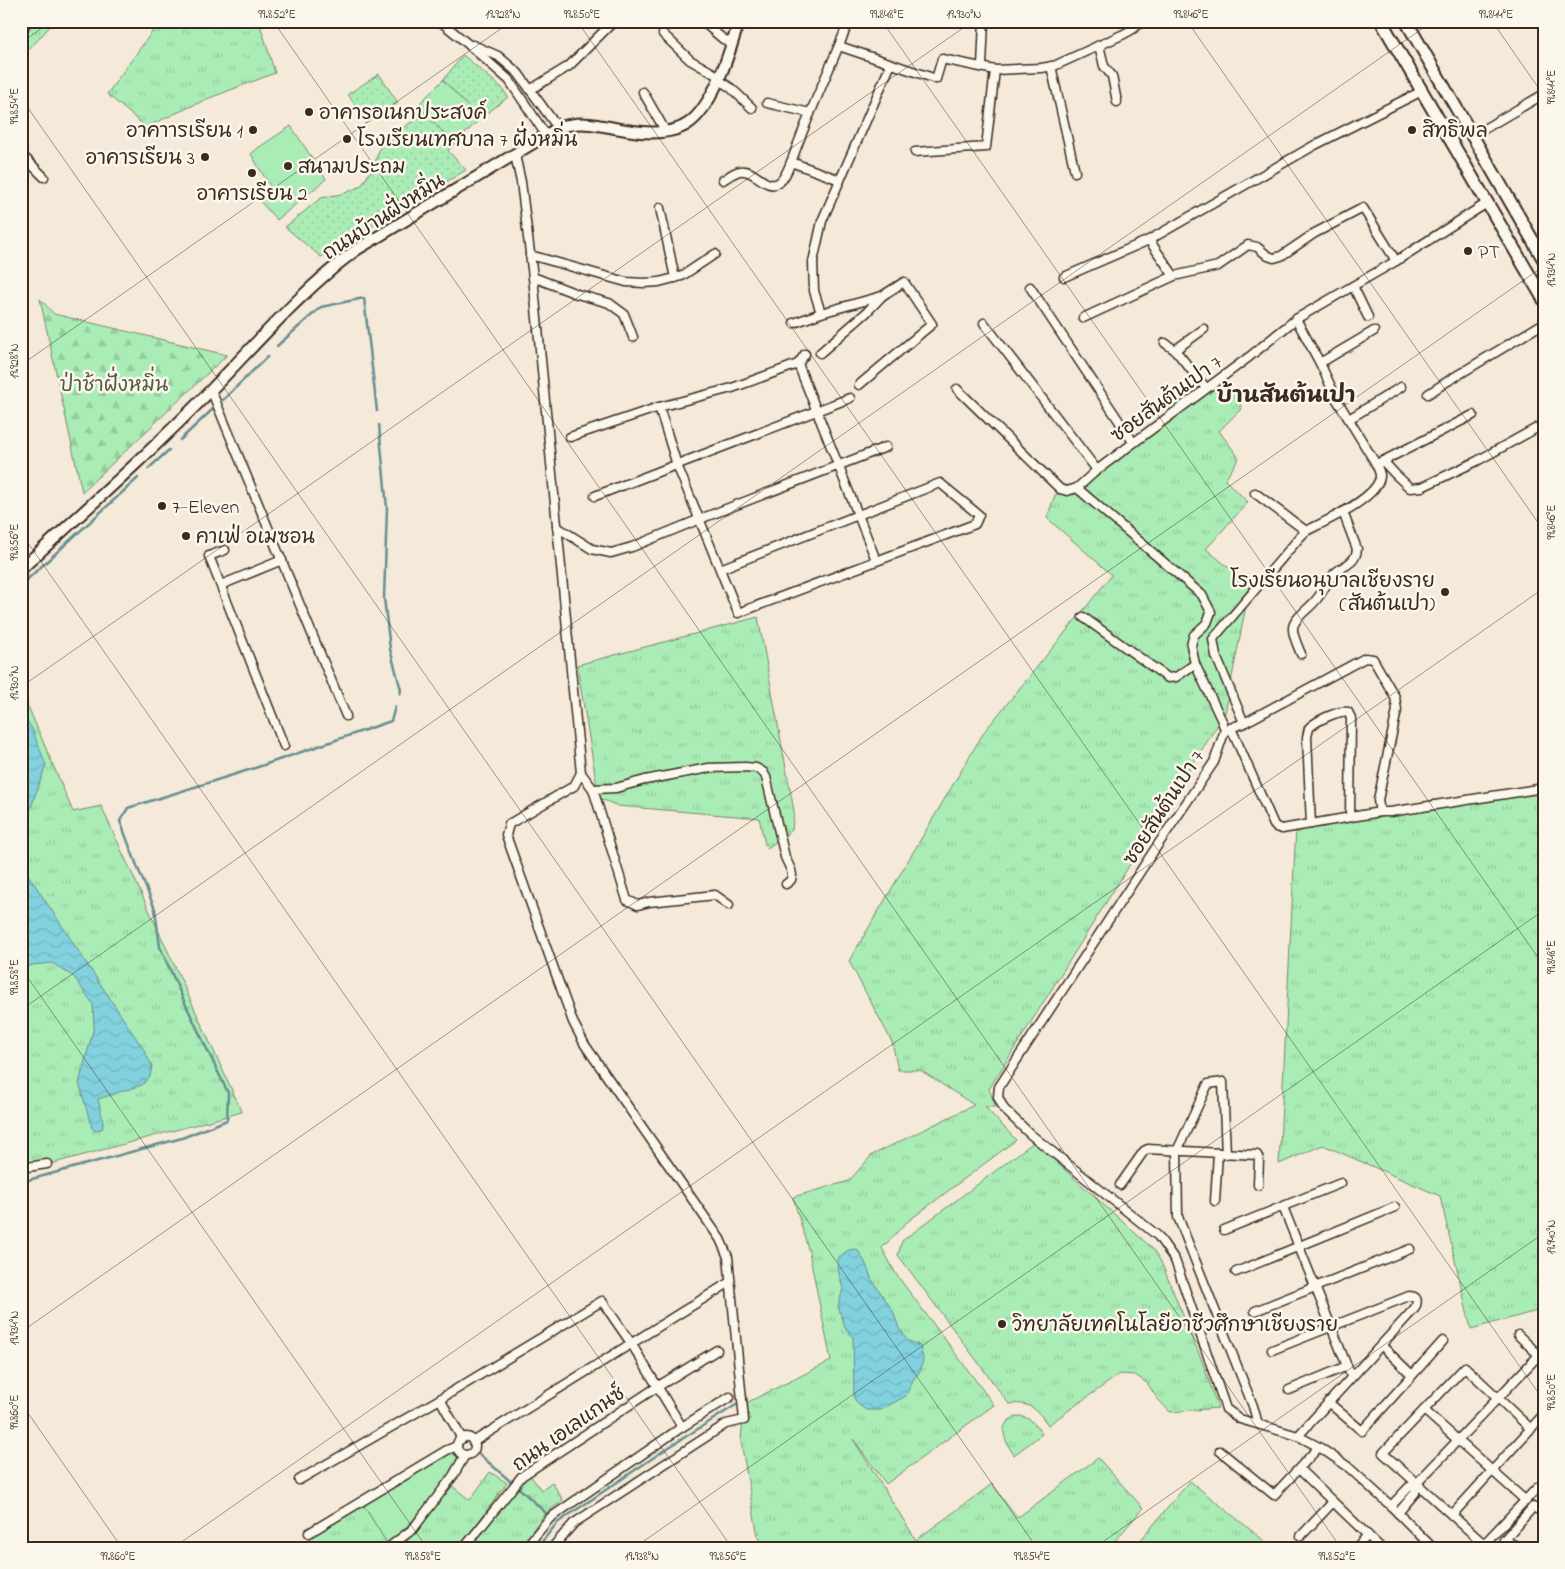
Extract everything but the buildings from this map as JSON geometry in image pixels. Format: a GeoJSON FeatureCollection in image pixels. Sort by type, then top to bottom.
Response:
{"type":"FeatureCollection","features":[{"type":"Feature","properties":{"kind":"main road"},"geometry":{"type":"LineString","coordinates":[[1381,21],[1544,300]]}},
{"type":"Feature","properties":{"kind":"main road"},"geometry":{"type":"LineString","coordinates":[[1406,21],[1544,260]]}},
{"type":"Feature","properties":{"kind":"street"},"geometry":{"type":"LineString","coordinates":[[21,34],[27,21]]}},
{"type":"Feature","properties":{"kind":"street"},"geometry":{"type":"LineString","coordinates":[[530,90],[570,66],[614,21]]}},
{"type":"Feature","properties":{"kind":"street"},"geometry":{"type":"LineString","coordinates":[[702,21],[723,40],[732,43]]}},
{"type":"Feature","properties":{"kind":"street","name":"ถนนบ้านฝั่งหมิ่น"},"geometry":{"type":"LineString","coordinates":[[21,569],[131,468],[212,390],[295,302],[332,268],[356,250],[558,128],[571,124],[586,123],[626,130],[666,132],[683,127],[696,118],[719,79],[739,21]]}},
{"type":"Feature","properties":{"kind":"street"},"geometry":{"type":"LineString","coordinates":[[723,180],[736,172],[746,170],[769,184],[778,183],[784,177],[849,21]]}},
{"type":"Feature","properties":{"kind":"street"},"geometry":{"type":"LineString","coordinates":[[982,66],[984,21]]}},
{"type":"Feature","properties":{"kind":"street"},"geometry":{"type":"LineString","coordinates":[[839,46],[936,78],[942,59],[994,70],[1051,66],[1129,32],[1142,21]]}},
{"type":"Feature","properties":{"kind":"street"},"geometry":{"type":"LineString","coordinates":[[444,22],[509,80],[546,135]]}},
{"type":"Feature","properties":{"kind":"street"},"geometry":{"type":"LineString","coordinates":[[663,34],[690,60],[731,88],[752,108]]}},
{"type":"Feature","properties":{"kind":"street"},"geometry":{"type":"LineString","coordinates":[[468,44],[498,56],[518,73],[558,128]]}},
{"type":"Feature","properties":{"kind":"street"},"geometry":{"type":"LineString","coordinates":[[1100,45],[1104,66],[1112,76],[1117,102]]}},
{"type":"Feature","properties":{"kind":"street"},"geometry":{"type":"LineString","coordinates":[[821,313],[814,291],[813,262],[822,221],[891,64]]}},
{"type":"Feature","properties":{"kind":"street"},"geometry":{"type":"LineString","coordinates":[[1051,66],[1075,172]]}},
{"type":"Feature","properties":{"kind":"street"},"geometry":{"type":"LineString","coordinates":[[915,152],[986,147],[994,70]]}},
{"type":"Feature","properties":{"kind":"street"},"geometry":{"type":"LineString","coordinates":[[643,92],[666,132]]}},
{"type":"Feature","properties":{"kind":"street"},"geometry":{"type":"LineString","coordinates":[[1064,276],[1149,240],[1315,145],[1422,92]]}},
{"type":"Feature","properties":{"kind":"street"},"geometry":{"type":"LineString","coordinates":[[1472,136],[1544,94]]}},
{"type":"Feature","properties":{"kind":"street"},"geometry":{"type":"LineString","coordinates":[[768,103],[810,113]]}},
{"type":"Feature","properties":{"kind":"street"},"geometry":{"type":"LineString","coordinates":[[21,154],[44,177]]}},
{"type":"Feature","properties":{"kind":"street"},"geometry":{"type":"LineString","coordinates":[[515,155],[533,277],[581,773],[594,789],[627,900],[638,904],[715,895],[728,905]]}},
{"type":"Feature","properties":{"kind":"street"},"geometry":{"type":"LineString","coordinates":[[791,162],[840,180]]}},
{"type":"Feature","properties":{"kind":"street","name":"ซอยสันต้นเปา 7"},"geometry":{"type":"LineString","coordinates":[[1076,488],[1133,442],[1249,357],[1296,319],[1396,261],[1487,203]]}},
{"type":"Feature","properties":{"kind":"street"},"geometry":{"type":"LineString","coordinates":[[660,208],[675,278]]}},
{"type":"Feature","properties":{"kind":"street"},"geometry":{"type":"LineString","coordinates":[[1083,318],[1174,276],[1218,266],[1248,245],[1274,258],[1281,256],[1314,233],[1363,208],[1396,261]]}},
{"type":"Feature","properties":{"kind":"street"},"geometry":{"type":"LineString","coordinates":[[1149,240],[1174,276]]}},
{"type":"Feature","properties":{"kind":"street"},"geometry":{"type":"LineString","coordinates":[[530,255],[626,282],[659,282],[689,273],[715,254]]}},
{"type":"Feature","properties":{"kind":"street"},"geometry":{"type":"LineString","coordinates":[[533,277],[578,294],[609,303],[624,314],[633,337]]}},
{"type":"Feature","properties":{"kind":"street"},"geometry":{"type":"LineString","coordinates":[[820,353],[868,312],[882,296],[904,282],[932,324],[859,385]]}},
{"type":"Feature","properties":{"kind":"street"},"geometry":{"type":"LineString","coordinates":[[1353,286],[1368,317]]}},
{"type":"Feature","properties":{"kind":"street"},"geometry":{"type":"LineString","coordinates":[[1030,287],[1133,442]]}},
{"type":"Feature","properties":{"kind":"street"},"geometry":{"type":"LineString","coordinates":[[794,323],[821,313],[882,296]]}},
{"type":"Feature","properties":{"kind":"street"},"geometry":{"type":"LineString","coordinates":[[1296,319],[1320,363],[1337,400],[1349,419],[1380,463],[1410,488],[1422,487],[1477,461],[1544,424]]}},
{"type":"Feature","properties":{"kind":"street"},"geometry":{"type":"LineString","coordinates":[[984,323],[1097,470]]}},
{"type":"Feature","properties":{"kind":"street"},"geometry":{"type":"LineString","coordinates":[[1428,394],[1544,323]]}},
{"type":"Feature","properties":{"kind":"street"},"geometry":{"type":"LineString","coordinates":[[1175,350],[1178,346],[1204,330]]}},
{"type":"Feature","properties":{"kind":"street"},"geometry":{"type":"LineString","coordinates":[[1320,363],[1374,331]]}},
{"type":"Feature","properties":{"kind":"street"},"geometry":{"type":"LineString","coordinates":[[1165,343],[1175,350],[1206,388]]}},
{"type":"Feature","properties":{"kind":"street"},"geometry":{"type":"LineString","coordinates":[[570,437],[659,407],[732,388],[798,364],[805,354]]}},
{"type":"Feature","properties":{"kind":"street"},"geometry":{"type":"LineString","coordinates":[[798,364],[876,560]]}},
{"type":"Feature","properties":{"kind":"street"},"geometry":{"type":"LineString","coordinates":[[1349,419],[1401,387]]}},
{"type":"Feature","properties":{"kind":"street"},"geometry":{"type":"LineString","coordinates":[[957,389],[1060,489],[1067,491],[1076,488],[1202,595],[1210,612],[1207,623],[1194,635],[1191,646],[1196,664],[1222,721],[1228,729],[1276,828],[1282,829],[1380,812],[1544,788]]}},
{"type":"Feature","properties":{"kind":"street"},"geometry":{"type":"LineString","coordinates":[[212,390],[346,716]]}},
{"type":"Feature","properties":{"kind":"street"},"geometry":{"type":"LineString","coordinates":[[596,496],[850,398]]}},
{"type":"Feature","properties":{"kind":"street"},"geometry":{"type":"LineString","coordinates":[[659,407],[677,465],[738,612],[975,524],[980,515],[940,483],[720,568]]}},
{"type":"Feature","properties":{"kind":"street"},"geometry":{"type":"LineString","coordinates":[[1380,463],[1473,415]]}},
{"type":"Feature","properties":{"kind":"street"},"geometry":{"type":"LineString","coordinates":[[557,527],[592,548],[611,553],[632,547],[886,447]]}},
{"type":"Feature","properties":{"kind":"street"},"geometry":{"type":"LineString","coordinates":[[1244,723],[1216,656],[1213,639],[1306,531],[1343,512],[1373,491],[1380,475],[1380,463]]}},
{"type":"Feature","properties":{"kind":"street"},"geometry":{"type":"LineString","coordinates":[[1255,493],[1306,531]]}},
{"type":"Feature","properties":{"kind":"street"},"geometry":{"type":"LineString","coordinates":[[1301,654],[1293,627],[1296,621],[1316,600],[1335,573],[1353,562],[1356,556],[1357,549],[1343,512]]}},
{"type":"Feature","properties":{"kind":"street"},"geometry":{"type":"LineString","coordinates":[[226,550],[209,556],[284,746]]}},
{"type":"Feature","properties":{"kind":"street"},"geometry":{"type":"LineString","coordinates":[[221,585],[282,560]]}},
{"type":"Feature","properties":{"kind":"street"},"geometry":{"type":"LineString","coordinates":[[1083,616],[1168,678],[1176,677],[1196,664]]}},
{"type":"Feature","properties":{"kind":"street"},"geometry":{"type":"LineString","coordinates":[[1228,729],[1244,723],[1365,658],[1373,659],[1395,697],[1396,710],[1378,800],[1380,812]]}},
{"type":"Feature","properties":{"kind":"street"},"geometry":{"type":"LineString","coordinates":[[1311,824],[1308,728],[1325,718],[1343,711],[1348,712],[1351,718],[1350,817]]}},
{"type":"Feature","properties":{"kind":"street","name":"ซอยสันต้นเปา 7"},"geometry":{"type":"LineString","coordinates":[[1228,729],[1214,762],[1002,1080],[998,1097],[1004,1108],[1030,1134],[1158,1236],[1175,1260],[1226,1409],[1240,1419],[1258,1424]]}},
{"type":"Feature","properties":{"kind":"street"},"geometry":{"type":"LineString","coordinates":[[594,789],[616,788],[645,780],[709,768],[745,766],[756,768],[763,772],[766,777],[785,857],[791,870],[791,880],[786,884]]}},
{"type":"Feature","properties":{"kind":"street"},"geometry":{"type":"LineString","coordinates":[[552,1548],[574,1523],[726,1424],[744,1420],[728,1257],[720,1239],[585,1045],[573,1022],[506,835],[509,824],[574,786],[581,773]]}},
{"type":"Feature","properties":{"kind":"street"},"geometry":{"type":"LineString","coordinates":[[1215,1201],[1222,1154],[1223,1082],[1208,1084],[1177,1151],[1178,1217],[1253,1406],[1258,1424],[1298,1436],[1319,1447],[1347,1466],[1398,1512],[1433,1548]]}},
{"type":"Feature","properties":{"kind":"street"},"geometry":{"type":"LineString","coordinates":[[1120,1185],[1144,1151],[1148,1149],[1257,1155],[1259,1159],[1258,1185]]}},
{"type":"Feature","properties":{"kind":"street"},"geometry":{"type":"LineString","coordinates":[[21,1168],[47,1164]]}},
{"type":"Feature","properties":{"kind":"street"},"geometry":{"type":"LineString","coordinates":[[1224,1230],[1341,1183]]}},
{"type":"Feature","properties":{"kind":"street"},"geometry":{"type":"LineString","coordinates":[[1283,1207],[1352,1376]]}},
{"type":"Feature","properties":{"kind":"street"},"geometry":{"type":"LineString","coordinates":[[1236,1272],[1395,1207]]}},
{"type":"Feature","properties":{"kind":"street"},"geometry":{"type":"LineString","coordinates":[[1255,1311],[1410,1249]]}},
{"type":"Feature","properties":{"kind":"street","name":"ถนน เอเลแกนซ์"},"geometry":{"type":"LineString","coordinates":[[473,1442],[730,1282]]}},
{"type":"Feature","properties":{"kind":"street"},"geometry":{"type":"LineString","coordinates":[[1272,1350],[1409,1296],[1415,1297],[1418,1302],[1415,1308],[1298,1436]]}},
{"type":"Feature","properties":{"kind":"street"},"geometry":{"type":"LineString","coordinates":[[299,1480],[440,1399],[602,1301],[632,1343],[682,1427]]}},
{"type":"Feature","properties":{"kind":"street"},"geometry":{"type":"LineString","coordinates":[[1391,1506],[1409,1487],[1417,1484],[1498,1398],[1541,1358],[1518,1335]]}},
{"type":"Feature","properties":{"kind":"street"},"geometry":{"type":"LineString","coordinates":[[1328,1402],[1362,1431],[1443,1341]]}},
{"type":"Feature","properties":{"kind":"street"},"geometry":{"type":"LineString","coordinates":[[1380,1345],[1412,1375]]}},
{"type":"Feature","properties":{"kind":"street","name":"ถนน เอเลแกนซ์"},"geometry":{"type":"LineString","coordinates":[[464,1548],[522,1476],[657,1387],[718,1350]]}},
{"type":"Feature","properties":{"kind":"street"},"geometry":{"type":"LineString","coordinates":[[1289,1390],[1347,1366]]}},
{"type":"Feature","properties":{"kind":"street"},"geometry":{"type":"LineString","coordinates":[[1531,1429],[1465,1367],[1383,1453],[1484,1544],[1537,1488]]}},
{"type":"Feature","properties":{"kind":"street"},"geometry":{"type":"LineString","coordinates":[[525,1548],[550,1518],[682,1427],[730,1397]]}},
{"type":"Feature","properties":{"kind":"street"},"geometry":{"type":"LineString","coordinates":[[440,1399],[462,1439]]}},
{"type":"Feature","properties":{"kind":"street"},"geometry":{"type":"LineString","coordinates":[[1424,1410],[1526,1501]]}},
{"type":"Feature","properties":{"kind":"street"},"geometry":{"type":"LineString","coordinates":[[1452,1515],[1544,1414]]}},
{"type":"Feature","properties":{"kind":"street"},"geometry":{"type":"LineString","coordinates":[[309,1533],[447,1450],[457,1446],[462,1439],[467,1438],[473,1442],[473,1451],[466,1455],[454,1476],[413,1529],[388,1548]]}},
{"type":"Feature","properties":{"kind":"street"},"geometry":{"type":"LineString","coordinates":[[457,1446],[460,1453],[466,1455]]}},
{"type":"Feature","properties":{"kind":"street"},"geometry":{"type":"LineString","coordinates":[[1220,1451],[1274,1495],[1319,1447]]}},
{"type":"Feature","properties":{"kind":"street"},"geometry":{"type":"LineString","coordinates":[[1299,1469],[1381,1548]]}},
{"type":"Feature","properties":{"kind":"street"},"geometry":{"type":"LineString","coordinates":[[1398,1512],[1415,1493],[1417,1484]]}},
{"type":"Feature","properties":{"kind":"street"},"geometry":{"type":"LineString","coordinates":[[1301,1536],[1333,1502]]}},
{"type":"Feature","properties":{"kind":"street"},"geometry":{"type":"LineString","coordinates":[[1521,1548],[1504,1540],[1533,1507],[1544,1513]]}},
{"type":"Feature","properties":{"kind":"street"},"geometry":{"type":"LineString","coordinates":[[1356,1548],[1368,1535]]}},
{"type":"Feature","properties":{"kind":"green space"},"geometry":{"type":"Polygon","coordinates":[[[21,21],[55,21],[21,58],[21,21]]]}},
{"type":"Feature","properties":{"kind":"green space"},"geometry":{"type":"Polygon","coordinates":[[[160,21],[259,21],[275,73],[207,99],[146,127],[107,94],[160,21]]]}},
{"type":"Feature","properties":{"kind":"green space"},"geometry":{"type":"Polygon","coordinates":[[[463,55],[502,88],[508,97],[480,119],[443,80],[463,55]]]}},
{"type":"Feature","properties":{"kind":"green space"},"geometry":{"type":"Polygon","coordinates":[[[379,74],[398,103],[366,123],[348,94],[379,74]]]}},
{"type":"Feature","properties":{"kind":"green space"},"geometry":{"type":"Polygon","coordinates":[[[443,80],[480,119],[454,144],[418,105],[443,80]]]}},
{"type":"Feature","properties":{"kind":"green space"},"geometry":{"type":"Polygon","coordinates":[[[426,113],[454,144],[448,151],[466,170],[321,257],[285,227],[321,198],[345,193],[361,186],[374,166],[382,141],[426,113]]]}},
{"type":"Feature","properties":{"kind":"green space","name":"สนามประถม"},"geometry":{"type":"Polygon","coordinates":[[[291,126],[326,179],[277,220],[257,198],[271,188],[251,154],[291,126]]]}},
{"type":"Feature","properties":{"kind":"green space","name":"ป่าช้าฝั่งหมิ่น"},"geometry":{"type":"Polygon","coordinates":[[[40,299],[54,314],[227,355],[82,492],[40,299]]]}},
{"type":"Feature","properties":{"kind":"green space"},"geometry":{"type":"Polygon","coordinates":[[[1223,376],[1242,408],[1219,431],[1239,458],[1225,480],[1248,502],[1206,549],[1250,585],[1225,713],[989,1089],[996,1107],[985,1107],[1016,1140],[907,1222],[882,1248],[896,1274],[994,1405],[886,1484],[853,1439],[916,1540],[992,1484],[1017,1518],[1098,1458],[1143,1508],[1109,1548],[768,1548],[758,1537],[741,1442],[744,1404],[831,1361],[809,1252],[793,1197],[849,1181],[872,1155],[974,1105],[920,1070],[898,1070],[892,1042],[849,961],[984,732],[1112,575],[1047,518],[1055,495],[1077,488],[1223,376]]]}},
{"type":"Feature","properties":{"kind":"green space"},"geometry":{"type":"Polygon","coordinates":[[[758,617],[794,811],[792,830],[766,849],[759,818],[618,806],[599,798],[577,665],[758,617]]]}},
{"type":"Feature","properties":{"kind":"green space"},"geometry":{"type":"Polygon","coordinates":[[[21,690],[73,812],[101,806],[242,1112],[21,1172],[21,690]]]}},
{"type":"Feature","properties":{"kind":"green space"},"geometry":{"type":"Polygon","coordinates":[[[1544,788],[1544,1309],[1471,1329],[1440,1196],[1323,1145],[1279,1164],[1296,827],[1544,788]]]}},
{"type":"Feature","properties":{"kind":"green space"},"geometry":{"type":"Polygon","coordinates":[[[1034,1142],[1154,1250],[1161,1262],[1202,1361],[1218,1408],[1170,1412],[1147,1383],[1135,1375],[1120,1374],[1048,1425],[1032,1407],[1022,1404],[1009,1404],[898,1255],[902,1241],[1034,1142]]]}},
{"type":"Feature","properties":{"kind":"green space"},"geometry":{"type":"Polygon","coordinates":[[[1020,1416],[1033,1422],[1042,1434],[1014,1455],[1007,1443],[1004,1427],[1012,1418],[1020,1416]]]}},
{"type":"Feature","properties":{"kind":"green space"},"geometry":{"type":"Polygon","coordinates":[[[451,1452],[458,1457],[451,1474],[411,1522],[388,1545],[363,1504],[451,1452]]]}},
{"type":"Feature","properties":{"kind":"green space"},"geometry":{"type":"Polygon","coordinates":[[[490,1472],[507,1483],[459,1548],[412,1548],[406,1542],[452,1486],[470,1500],[490,1472]]]}},
{"type":"Feature","properties":{"kind":"green space"},"geometry":{"type":"Polygon","coordinates":[[[530,1475],[541,1490],[552,1482],[563,1500],[543,1516],[520,1548],[468,1548],[515,1489],[530,1475]]]}},
{"type":"Feature","properties":{"kind":"green space"},"geometry":{"type":"Polygon","coordinates":[[[1190,1481],[1273,1548],[1134,1548],[1190,1481]]]}},
{"type":"Feature","properties":{"kind":"green space"},"geometry":{"type":"Polygon","coordinates":[[[363,1504],[388,1545],[383,1548],[309,1548],[308,1537],[363,1504]]]}},
{"type":"Feature","properties":{"kind":"water"},"geometry":{"type":"Polygon","coordinates":[[[21,711],[32,729],[46,765],[23,830],[21,855],[21,784],[24,776],[21,756],[21,711]]]}},
{"type":"Feature","properties":{"kind":"water"},"geometry":{"type":"Polygon","coordinates":[[[21,864],[144,1050],[152,1066],[150,1076],[142,1085],[98,1099],[103,1128],[95,1131],[92,1128],[79,1083],[94,1027],[93,1004],[74,977],[52,963],[32,965],[21,969],[21,864]]]}},
{"type":"Feature","properties":{"kind":"water"},"geometry":{"type":"Polygon","coordinates":[[[857,1249],[865,1262],[872,1280],[893,1311],[899,1328],[907,1340],[920,1346],[923,1358],[921,1370],[913,1380],[906,1396],[880,1410],[866,1410],[854,1398],[853,1337],[845,1328],[838,1306],[843,1289],[838,1270],[838,1258],[848,1250],[857,1249]]]}},
{"type":"Feature","properties":{"kind":"waterway"},"geometry":{"type":"LineString","coordinates":[[277,346],[321,307],[364,298],[377,411]]}},
{"type":"Feature","properties":{"kind":"waterway"},"geometry":{"type":"LineString","coordinates":[[223,400],[268,356]]}},
{"type":"Feature","properties":{"kind":"waterway"},"geometry":{"type":"LineString","coordinates":[[180,440],[213,409]]}},
{"type":"Feature","properties":{"kind":"waterway"},"geometry":{"type":"LineString","coordinates":[[379,425],[387,508],[384,598],[390,649],[401,690],[400,694]]}},
{"type":"Feature","properties":{"kind":"waterway"},"geometry":{"type":"LineString","coordinates":[[148,469],[169,450]]}},
{"type":"Feature","properties":{"kind":"waterway"},"geometry":{"type":"LineString","coordinates":[[21,585],[138,478]]}},
{"type":"Feature","properties":{"kind":"waterway"},"geometry":{"type":"LineString","coordinates":[[21,1182],[182,1138],[227,1120],[228,1093],[160,947],[155,909],[120,821],[128,808],[255,768],[391,721],[395,707]]}},
{"type":"Feature","properties":{"kind":"waterway"},"geometry":{"type":"LineString","coordinates":[[537,1548],[557,1523],[666,1449],[736,1405]]}},
{"type":"Feature","properties":{"kind":"waterway"},"geometry":{"type":"LineString","coordinates":[[479,1454],[510,1481]]}},
{"type":"Feature","properties":{"kind":"waterway"},"geometry":{"type":"LineString","coordinates":[[520,1489],[546,1513]]}},
{"type":"Feature","properties":{"kind":"place","name":"อาคารอเนกประสงค์"},"geometry":{"type":"Point","coordinates":[309,112]}},
{"type":"Feature","properties":{"kind":"place","name":"อาคาารเรียน 1"},"geometry":{"type":"Point","coordinates":[253,130]}},
{"type":"Feature","properties":{"kind":"place","name":"สิทธิพล"},"geometry":{"type":"Point","coordinates":[1412,130]}},
{"type":"Feature","properties":{"kind":"place","name":"โรงเรียนเทศบาล 7 ฝั่งหมิ่น"},"geometry":{"type":"Point","coordinates":[347,139]}},
{"type":"Feature","properties":{"kind":"place","name":"อาคารเรียน 3"},"geometry":{"type":"Point","coordinates":[205,157]}},
{"type":"Feature","properties":{"kind":"place","name":"สนามประถม"},"geometry":{"type":"Point","coordinates":[288,166]}},
{"type":"Feature","properties":{"kind":"place","name":"อาคารเรียน 2"},"geometry":{"type":"Point","coordinates":[252,173]}},
{"type":"Feature","properties":{"kind":"place","name":"PT"},"geometry":{"type":"Point","coordinates":[1468,251]}},
{"type":"Feature","properties":{"kind":"place","name":"7-Eleven"},"geometry":{"type":"Point","coordinates":[162,506]}},
{"type":"Feature","properties":{"kind":"place","name":"คาเฟ่ อเมซอน"},"geometry":{"type":"Point","coordinates":[186,536]}},
{"type":"Feature","properties":{"kind":"place","name":"โรงเรียนอนุบาลเชียงราย (สันต้นเปา)"},"geometry":{"type":"Point","coordinates":[1445,592]}},
{"type":"Feature","properties":{"kind":"place","name":"วิทยาลัยเทคโนโลยีอาชีวศึกษาเชียงราย"},"geometry":{"type":"Point","coordinates":[1002,1324]}},
{"type":"Feature","properties":{"kind":"district","name":"บ้านสันต้นเปา"},"geometry":{"type":"Point","coordinates":[1286,394]}}]}
